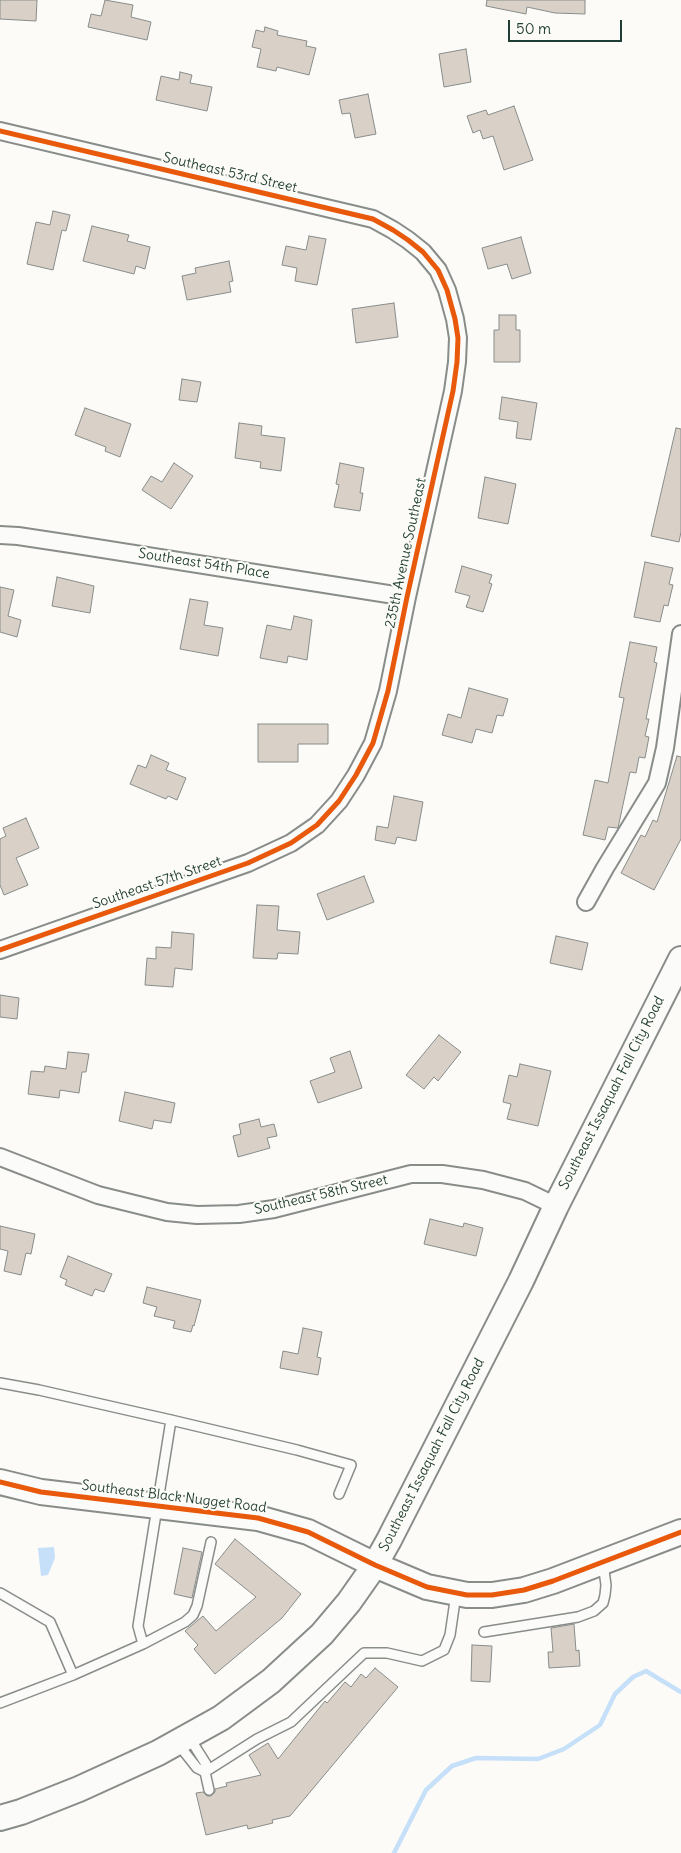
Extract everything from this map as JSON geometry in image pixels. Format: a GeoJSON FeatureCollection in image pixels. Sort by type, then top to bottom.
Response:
{"type":"FeatureCollection","features":[{"type":"Feature","properties":{"kind":"main road","name":"Southeast Issaquah Fall City Road"},"geometry":{"type":"LineString","coordinates":[[0,1818],[21,1812],[79,1789],[158,1754],[221,1718],[271,1681],[322,1634],[349,1602],[375,1565],[521,1281],[556,1206],[681,959]]}},
{"type":"Feature","properties":{"kind":"main road","name":"Southeast Black Nugget Road"},"geometry":{"type":"LineString","coordinates":[[0,1482],[41,1492],[258,1518],[308,1532],[375,1565],[427,1587],[456,1594],[492,1595],[524,1590],[681,1532]]}},
{"type":"Feature","properties":{"kind":"street","name":"Southeast 53rd Street"},"geometry":{"type":"LineString","coordinates":[[0,131],[373,219],[408,240],[423,252],[438,270]]}},
{"type":"Feature","properties":{"kind":"street","name":"235th Avenue Southeast"},"geometry":{"type":"LineString","coordinates":[[317,825],[340,801],[373,743],[388,691],[407,596],[453,391],[457,362],[458,338],[455,318],[447,290],[438,270]]}},
{"type":"Feature","properties":{"kind":"street","name":"Southeast 54th Place"},"geometry":{"type":"LineString","coordinates":[[0,535],[18,536],[407,596]]}},
{"type":"Feature","properties":{"kind":"street"},"geometry":{"type":"LineString","coordinates":[[586,902],[657,783],[665,748],[681,634]]}},
{"type":"Feature","properties":{"kind":"street","name":"Southeast 57th Street"},"geometry":{"type":"LineString","coordinates":[[0,950],[248,863],[292,843],[317,825]]}},
{"type":"Feature","properties":{"kind":"street","name":"Southeast 58th Street"},"geometry":{"type":"LineString","coordinates":[[0,1157],[98,1195],[167,1212],[197,1215],[240,1214],[274,1209],[411,1174],[442,1174],[483,1180],[525,1191],[556,1206]]}},
{"type":"Feature","properties":{"kind":"lane"},"geometry":{"type":"LineString","coordinates":[[0,1383],[171,1420],[351,1465],[339,1494]]}},
{"type":"Feature","properties":{"kind":"lane"},"geometry":{"type":"LineString","coordinates":[[143,1644],[138,1626],[171,1420]]}},
{"type":"Feature","properties":{"kind":"lane"},"geometry":{"type":"LineString","coordinates":[[0,1703],[73,1676],[143,1644],[185,1622],[193,1615],[197,1606],[211,1542]]}},
{"type":"Feature","properties":{"kind":"lane"},"geometry":{"type":"LineString","coordinates":[[484,1632],[578,1617],[594,1611],[603,1603],[605,1595],[606,1585],[603,1562]]}},
{"type":"Feature","properties":{"kind":"lane"},"geometry":{"type":"LineString","coordinates":[[0,1593],[50,1622],[73,1676]]}},
{"type":"Feature","properties":{"kind":"lane"},"geometry":{"type":"LineString","coordinates":[[205,1772],[257,1739],[291,1722],[364,1653],[387,1653],[422,1661],[444,1650],[450,1634],[456,1594]]}},
{"type":"Feature","properties":{"kind":"lane"},"geometry":{"type":"LineString","coordinates":[[183,1740],[197,1768],[205,1772]]}},
{"type":"Feature","properties":{"kind":"lane"},"geometry":{"type":"LineString","coordinates":[[183,1740],[206,1764],[205,1772],[208,1790]]}},
{"type":"Feature","properties":{"kind":"water"},"geometry":{"type":"Polygon","coordinates":[[[54,1547],[55,1558],[48,1575],[41,1576],[38,1548],[54,1547]]]}},
{"type":"Feature","properties":{"kind":"building"},"geometry":{"type":"Polygon","coordinates":[[[0,0],[37,0],[36,21],[0,19],[0,0]]]}},
{"type":"Feature","properties":{"kind":"building"},"geometry":{"type":"Polygon","coordinates":[[[105,0],[133,5],[131,17],[151,22],[147,40],[88,27],[91,14],[101,16],[105,0]]]}},
{"type":"Feature","properties":{"kind":"building"},"geometry":{"type":"Polygon","coordinates":[[[487,0],[585,0],[585,14],[555,13],[527,7],[526,14],[486,6],[487,0]]]}},
{"type":"Feature","properties":{"kind":"building"},"geometry":{"type":"Polygon","coordinates":[[[265,27],[278,31],[277,35],[307,41],[306,46],[316,48],[309,75],[277,67],[276,71],[257,67],[261,49],[252,47],[256,30],[264,32],[265,27]]]}},
{"type":"Feature","properties":{"kind":"building"},"geometry":{"type":"Polygon","coordinates":[[[466,49],[471,82],[444,87],[439,54],[466,49]]]}},
{"type":"Feature","properties":{"kind":"building"},"geometry":{"type":"Polygon","coordinates":[[[180,72],[192,75],[190,83],[212,87],[207,111],[156,100],[161,76],[179,80],[180,72]]]}},
{"type":"Feature","properties":{"kind":"building"},"geometry":{"type":"Polygon","coordinates":[[[368,94],[376,134],[355,138],[350,113],[342,114],[339,100],[368,94]]]}},
{"type":"Feature","properties":{"kind":"building"},"geometry":{"type":"Polygon","coordinates":[[[514,106],[533,160],[504,170],[493,136],[483,139],[480,130],[473,133],[467,116],[486,110],[488,115],[514,106]]]}},
{"type":"Feature","properties":{"kind":"building"},"geometry":{"type":"Polygon","coordinates":[[[53,211],[70,215],[66,231],[62,230],[53,270],[27,264],[36,222],[50,225],[53,211]]]}},
{"type":"Feature","properties":{"kind":"building"},"geometry":{"type":"Polygon","coordinates":[[[92,226],[129,235],[127,241],[150,247],[145,269],[136,266],[134,274],[83,261],[92,226]]]}},
{"type":"Feature","properties":{"kind":"building"},"geometry":{"type":"Polygon","coordinates":[[[309,236],[326,239],[317,285],[295,281],[297,268],[282,265],[286,246],[306,250],[309,236]]]}},
{"type":"Feature","properties":{"kind":"building"},"geometry":{"type":"Polygon","coordinates":[[[521,237],[531,273],[512,279],[507,264],[488,269],[482,248],[521,237]]]}},
{"type":"Feature","properties":{"kind":"building"},"geometry":{"type":"Polygon","coordinates":[[[229,261],[233,281],[229,282],[231,292],[187,300],[182,276],[196,273],[195,268],[229,261]]]}},
{"type":"Feature","properties":{"kind":"building"},"geometry":{"type":"Polygon","coordinates":[[[394,303],[398,337],[356,343],[352,309],[394,303]]]}},
{"type":"Feature","properties":{"kind":"building"},"geometry":{"type":"Polygon","coordinates":[[[499,315],[516,315],[516,330],[520,330],[520,362],[494,362],[494,330],[499,330],[499,315]]]}},
{"type":"Feature","properties":{"kind":"building"},"geometry":{"type":"Polygon","coordinates":[[[182,379],[201,382],[197,402],[179,400],[182,379]]]}},
{"type":"Feature","properties":{"kind":"building"},"geometry":{"type":"Polygon","coordinates":[[[502,397],[537,403],[531,440],[516,438],[518,422],[499,419],[502,397]]]}},
{"type":"Feature","properties":{"kind":"building"},"geometry":{"type":"Polygon","coordinates":[[[85,408],[131,424],[120,457],[105,451],[106,447],[75,435],[85,408]]]}},
{"type":"Feature","properties":{"kind":"building"},"geometry":{"type":"Polygon","coordinates":[[[239,423],[262,426],[261,435],[285,438],[281,471],[260,468],[261,462],[235,458],[239,423]]]}},
{"type":"Feature","properties":{"kind":"building"},"geometry":{"type":"Polygon","coordinates":[[[676,428],[681,429],[681,532],[679,542],[651,536],[676,428]]]}},
{"type":"Feature","properties":{"kind":"building"},"geometry":{"type":"Polygon","coordinates":[[[174,463],[193,476],[171,509],[142,490],[151,476],[162,482],[174,463]]]}},
{"type":"Feature","properties":{"kind":"building"},"geometry":{"type":"Polygon","coordinates":[[[340,463],[364,468],[360,493],[363,493],[360,511],[334,507],[339,485],[336,484],[340,463]]]}},
{"type":"Feature","properties":{"kind":"building"},"geometry":{"type":"Polygon","coordinates":[[[485,477],[516,484],[508,524],[478,518],[485,477]]]}},
{"type":"Feature","properties":{"kind":"building"},"geometry":{"type":"Polygon","coordinates":[[[645,562],[673,568],[669,584],[673,585],[668,606],[664,605],[660,622],[634,617],[645,562]]]}},
{"type":"Feature","properties":{"kind":"building"},"geometry":{"type":"Polygon","coordinates":[[[462,566],[492,575],[489,583],[492,584],[483,612],[466,607],[470,596],[455,592],[462,566]]]}},
{"type":"Feature","properties":{"kind":"building"},"geometry":{"type":"Polygon","coordinates":[[[57,577],[94,586],[90,613],[52,606],[57,577]]]}},
{"type":"Feature","properties":{"kind":"building"},"geometry":{"type":"Polygon","coordinates":[[[0,587],[14,590],[8,616],[21,620],[17,637],[0,632],[0,587]]]}},
{"type":"Feature","properties":{"kind":"building"},"geometry":{"type":"Polygon","coordinates":[[[190,599],[208,602],[204,625],[223,628],[218,656],[180,649],[190,599]]]}},
{"type":"Feature","properties":{"kind":"building"},"geometry":{"type":"Polygon","coordinates":[[[294,616],[312,620],[307,660],[288,656],[287,663],[260,658],[267,625],[291,630],[294,616]]]}},
{"type":"Feature","properties":{"kind":"building"},"geometry":{"type":"Polygon","coordinates":[[[630,642],[657,647],[654,662],[657,663],[646,719],[649,719],[645,736],[649,737],[645,758],[639,757],[636,773],[630,772],[618,828],[608,827],[605,840],[583,835],[595,780],[608,783],[624,698],[619,697],[630,642]]]}},
{"type":"Feature","properties":{"kind":"building"},"geometry":{"type":"Polygon","coordinates":[[[469,688],[508,699],[503,716],[497,715],[492,733],[476,729],[472,743],[442,735],[448,714],[461,718],[469,688]]]}},
{"type":"Feature","properties":{"kind":"building"},"geometry":{"type":"Polygon","coordinates":[[[258,724],[328,724],[328,744],[298,744],[298,762],[258,762],[258,724]]]}},
{"type":"Feature","properties":{"kind":"building"},"geometry":{"type":"Polygon","coordinates":[[[151,755],[169,763],[166,770],[186,778],[177,800],[168,796],[166,799],[130,784],[138,765],[146,768],[151,755]]]}},
{"type":"Feature","properties":{"kind":"building"},"geometry":{"type":"Polygon","coordinates":[[[677,756],[681,757],[681,839],[654,890],[621,873],[641,835],[645,837],[653,820],[657,822],[677,756]]]}},
{"type":"Feature","properties":{"kind":"building"},"geometry":{"type":"Polygon","coordinates":[[[394,796],[423,802],[416,841],[397,837],[395,844],[375,840],[377,826],[388,828],[394,796]]]}},
{"type":"Feature","properties":{"kind":"building"},"geometry":{"type":"Polygon","coordinates":[[[26,818],[39,848],[16,858],[28,885],[4,895],[0,885],[0,839],[6,836],[3,828],[26,818]]]}},
{"type":"Feature","properties":{"kind":"building"},"geometry":{"type":"Polygon","coordinates":[[[364,876],[374,902],[327,920],[317,894],[364,876]]]}},
{"type":"Feature","properties":{"kind":"building"},"geometry":{"type":"Polygon","coordinates":[[[257,905],[279,906],[277,930],[300,932],[298,954],[278,953],[277,959],[253,958],[257,905]]]}},
{"type":"Feature","properties":{"kind":"building"},"geometry":{"type":"Polygon","coordinates":[[[172,932],[194,934],[192,970],[175,968],[173,987],[145,985],[147,958],[156,959],[156,947],[171,948],[172,932]]]}},
{"type":"Feature","properties":{"kind":"building"},"geometry":{"type":"Polygon","coordinates":[[[556,936],[588,943],[582,970],[550,963],[556,936]]]}},
{"type":"Feature","properties":{"kind":"building"},"geometry":{"type":"Polygon","coordinates":[[[0,995],[19,998],[17,1019],[0,1017],[0,995]]]}},
{"type":"Feature","properties":{"kind":"building"},"geometry":{"type":"Polygon","coordinates":[[[439,1035],[461,1052],[438,1081],[434,1077],[424,1089],[406,1075],[439,1035]]]}},
{"type":"Feature","properties":{"kind":"building"},"geometry":{"type":"Polygon","coordinates":[[[350,1051],[362,1088],[318,1103],[310,1081],[335,1072],[330,1058],[350,1051]]]}},
{"type":"Feature","properties":{"kind":"building"},"geometry":{"type":"Polygon","coordinates":[[[68,1052],[89,1054],[86,1072],[82,1072],[79,1093],[60,1090],[59,1098],[28,1094],[31,1071],[44,1072],[45,1066],[66,1069],[68,1052]]]}},
{"type":"Feature","properties":{"kind":"building"},"geometry":{"type":"Polygon","coordinates":[[[520,1064],[551,1071],[538,1126],[507,1119],[511,1104],[503,1102],[509,1075],[517,1077],[520,1064]]]}},
{"type":"Feature","properties":{"kind":"building"},"geometry":{"type":"Polygon","coordinates":[[[125,1092],[175,1103],[171,1123],[154,1120],[152,1129],[119,1121],[125,1092]]]}},
{"type":"Feature","properties":{"kind":"building"},"geometry":{"type":"Polygon","coordinates":[[[259,1119],[261,1127],[274,1124],[277,1136],[267,1138],[270,1148],[238,1157],[233,1136],[241,1134],[239,1124],[259,1119]]]}},
{"type":"Feature","properties":{"kind":"building"},"geometry":{"type":"Polygon","coordinates":[[[430,1219],[463,1227],[464,1223],[483,1228],[476,1256],[424,1244],[430,1219]]]}},
{"type":"Feature","properties":{"kind":"building"},"geometry":{"type":"Polygon","coordinates":[[[0,1226],[35,1234],[31,1254],[26,1253],[21,1275],[4,1271],[8,1251],[0,1249],[0,1226]]]}},
{"type":"Feature","properties":{"kind":"building"},"geometry":{"type":"Polygon","coordinates":[[[68,1256],[112,1274],[104,1292],[95,1289],[92,1296],[65,1285],[67,1280],[60,1277],[68,1256]]]}},
{"type":"Feature","properties":{"kind":"building"},"geometry":{"type":"Polygon","coordinates":[[[147,1287],[201,1300],[191,1332],[173,1328],[175,1321],[154,1316],[157,1307],[143,1303],[147,1287]]]}},
{"type":"Feature","properties":{"kind":"building"},"geometry":{"type":"Polygon","coordinates":[[[303,1328],[322,1332],[317,1357],[321,1358],[318,1375],[280,1368],[283,1351],[298,1354],[303,1328]]]}},
{"type":"Feature","properties":{"kind":"building"},"geometry":{"type":"Polygon","coordinates":[[[235,1539],[301,1594],[282,1618],[215,1674],[194,1649],[198,1645],[185,1631],[203,1616],[216,1631],[256,1597],[215,1564],[235,1539]]]}},
{"type":"Feature","properties":{"kind":"building"},"geometry":{"type":"Polygon","coordinates":[[[183,1548],[202,1552],[192,1598],[174,1594],[183,1548]]]}},
{"type":"Feature","properties":{"kind":"building"},"geometry":{"type":"Polygon","coordinates":[[[574,1624],[576,1651],[579,1650],[580,1666],[549,1668],[548,1652],[553,1652],[551,1628],[574,1624]]]}},
{"type":"Feature","properties":{"kind":"building"},"geometry":{"type":"Polygon","coordinates":[[[472,1645],[492,1646],[490,1682],[471,1681],[472,1645]]]}},
{"type":"Feature","properties":{"kind":"building"},"geometry":{"type":"Polygon","coordinates":[[[375,1668],[398,1687],[290,1816],[272,1820],[273,1823],[248,1829],[247,1825],[206,1835],[196,1793],[203,1792],[207,1796],[211,1796],[215,1789],[227,1786],[226,1783],[261,1775],[249,1755],[268,1743],[278,1759],[325,1701],[327,1703],[345,1682],[351,1687],[361,1674],[366,1678],[375,1668]]]}},
{"type":"Feature","properties":{"kind":"waterway"},"geometry":{"type":"LineString","coordinates":[[394,1853],[426,1790],[452,1766],[476,1758],[538,1759],[564,1749],[600,1725],[615,1694],[633,1677],[646,1671],[681,1692]]}},
{"type":"Feature","properties":{"kind":"cycle path"},"geometry":{"type":"LineString","coordinates":[[0,131],[373,219],[408,240],[423,252],[438,270],[447,290],[458,338],[453,391],[388,691],[373,743],[356,775],[339,801],[317,825],[291,843],[248,863],[0,950]]}},
{"type":"Feature","properties":{"kind":"cycle path"},"geometry":{"type":"LineString","coordinates":[[0,1482],[41,1492],[258,1518],[308,1532],[375,1565],[427,1587],[467,1595],[492,1595],[524,1590],[553,1581],[681,1532]]}}]}
